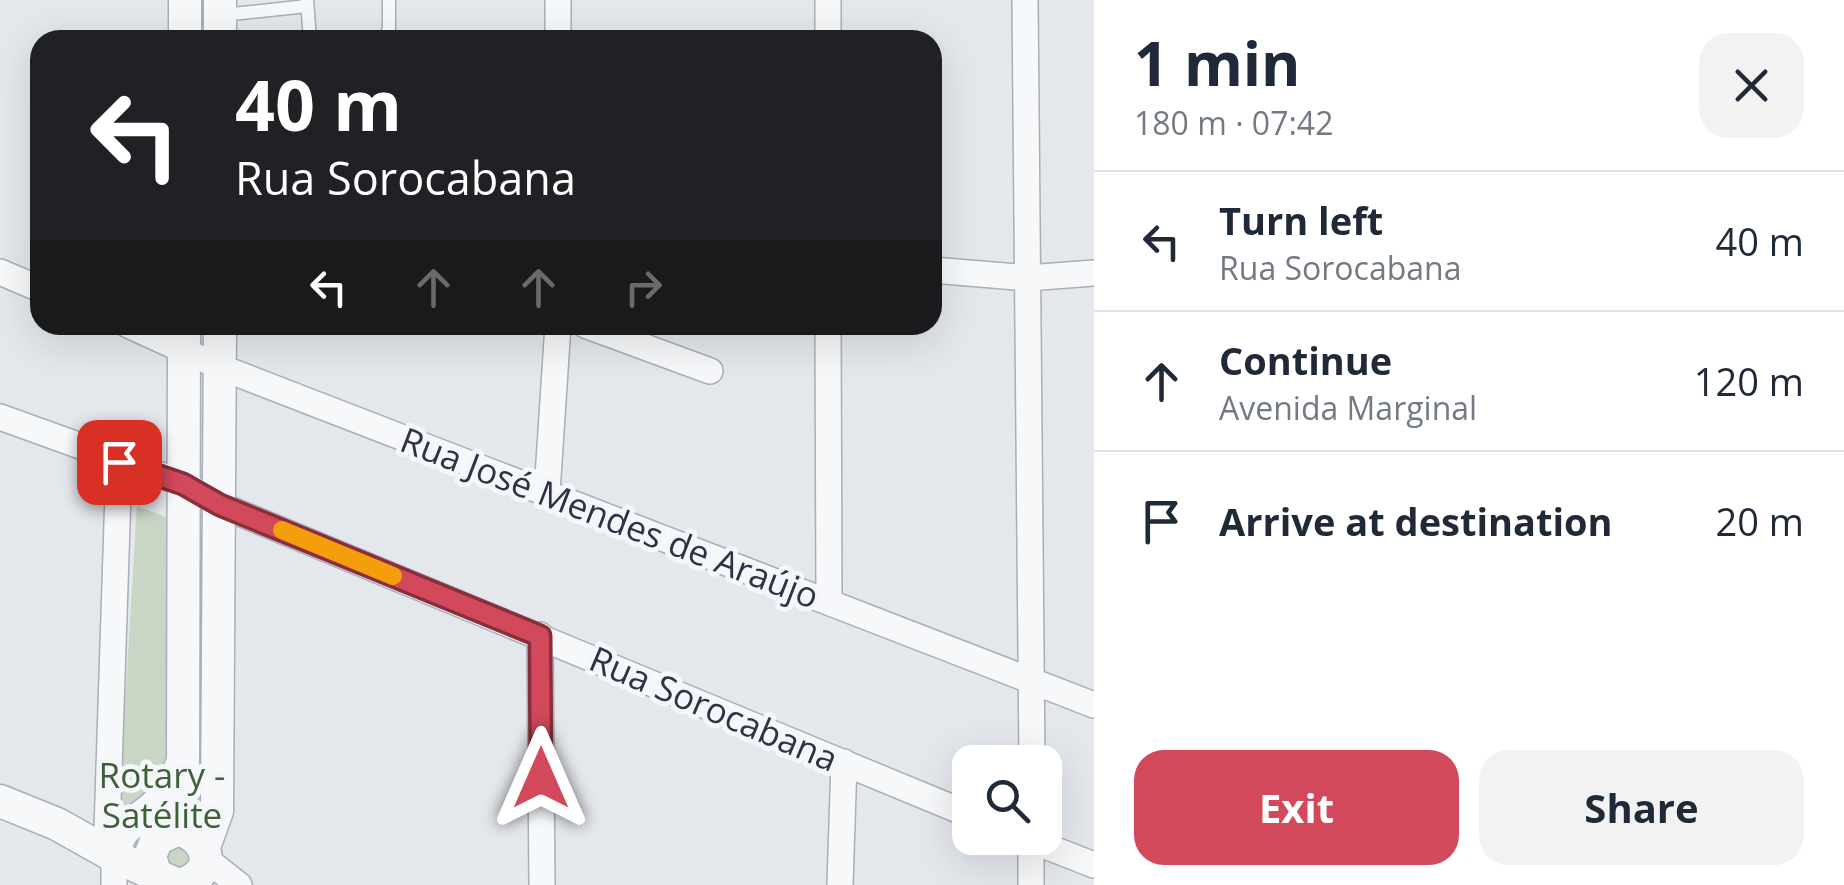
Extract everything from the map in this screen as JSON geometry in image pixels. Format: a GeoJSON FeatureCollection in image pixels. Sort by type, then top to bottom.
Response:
{"type":"FeatureCollection","features":[{"type":"Feature","properties":{"kind":"street"},"geometry":{"type":"LineString","coordinates":[[185,0],[185,30]]}},
{"type":"Feature","properties":{"kind":"street"},"geometry":{"type":"LineString","coordinates":[[558,0],[558,30]]}},
{"type":"Feature","properties":{"kind":"street"},"geometry":{"type":"LineString","coordinates":[[828,0],[828,30]]}},
{"type":"Feature","properties":{"kind":"street"},"geometry":{"type":"LineString","coordinates":[[1024,0],[1032,745]]}},
{"type":"Feature","properties":{"kind":"street"},"geometry":{"type":"LineString","coordinates":[[942,271],[1028,278],[1094,273]]}},
{"type":"Feature","properties":{"kind":"street"},"geometry":{"type":"LineString","coordinates":[[0,272],[30,285]]}},
{"type":"Feature","properties":{"kind":"street"},"geometry":{"type":"LineString","coordinates":[[170,881],[150,856],[152,847],[188,842],[217,811],[220,335]]}},
{"type":"Feature","properties":{"kind":"street"},"geometry":{"type":"LineString","coordinates":[[546,492],[557,335]]}},
{"type":"Feature","properties":{"kind":"street"},"geometry":{"type":"LineString","coordinates":[[613,335],[710,370]]}},
{"type":"Feature","properties":{"kind":"street"},"geometry":{"type":"LineString","coordinates":[[828,335],[829,602]]}},
{"type":"Feature","properties":{"kind":"street"},"geometry":{"type":"LineString","coordinates":[[0,800],[115,849],[170,881],[192,882],[202,872],[188,842],[182,798],[184,336]]}},
{"type":"Feature","properties":{"kind":"street","name":"Rua José Mendes de Araújo"},"geometry":{"type":"LineString","coordinates":[[184,336],[220,367],[1094,705]]}},
{"type":"Feature","properties":{"kind":"street","name":"Rua Sorocabana"},"geometry":{"type":"LineString","coordinates":[[0,417],[183,484],[220,505],[952,807]]}},
{"type":"Feature","properties":{"kind":"street"},"geometry":{"type":"LineString","coordinates":[[115,849],[119,462]]}},
{"type":"Feature","properties":{"kind":"street"},"geometry":{"type":"LineString","coordinates":[[540,636],[542,885]]}},
{"type":"Feature","properties":{"kind":"street"},"geometry":{"type":"LineString","coordinates":[[840,885],[844,762]]}},
{"type":"Feature","properties":{"kind":"street"},"geometry":{"type":"LineString","coordinates":[[115,849],[154,807],[182,764]]}},
{"type":"Feature","properties":{"kind":"street"},"geometry":{"type":"LineString","coordinates":[[115,849],[136,824],[188,842],[239,885]]}},
{"type":"Feature","properties":{"kind":"street"},"geometry":{"type":"LineString","coordinates":[[1062,852],[1094,865]]}},
{"type":"Feature","properties":{"kind":"street"},"geometry":{"type":"LineString","coordinates":[[1030,855],[1031,885]]}},
{"type":"Feature","properties":{"kind":"lane"},"geometry":{"type":"LineString","coordinates":[[389,0],[389,30]]}},
{"type":"Feature","properties":{"kind":"lane"},"geometry":{"type":"LineString","coordinates":[[220,18],[307,3],[309,30]]}},
{"type":"Feature","properties":{"kind":"green space","name":"Rotary - Satélite"},"geometry":{"type":"Polygon","coordinates":[[[137,506],[213,536],[207,806],[194,864],[175,871],[135,850],[118,819],[137,506]]]}},
{"type":"Feature","properties":{"kind":"slow traffic"},"geometry":{"type":"LineString","coordinates":[[282,530],[393,576]]}},
{"type":"Feature","properties":{"kind":"route"},"geometry":{"type":"LineString","coordinates":[[119,462],[183,484],[220,505],[540,636],[541,778]]}}]}
